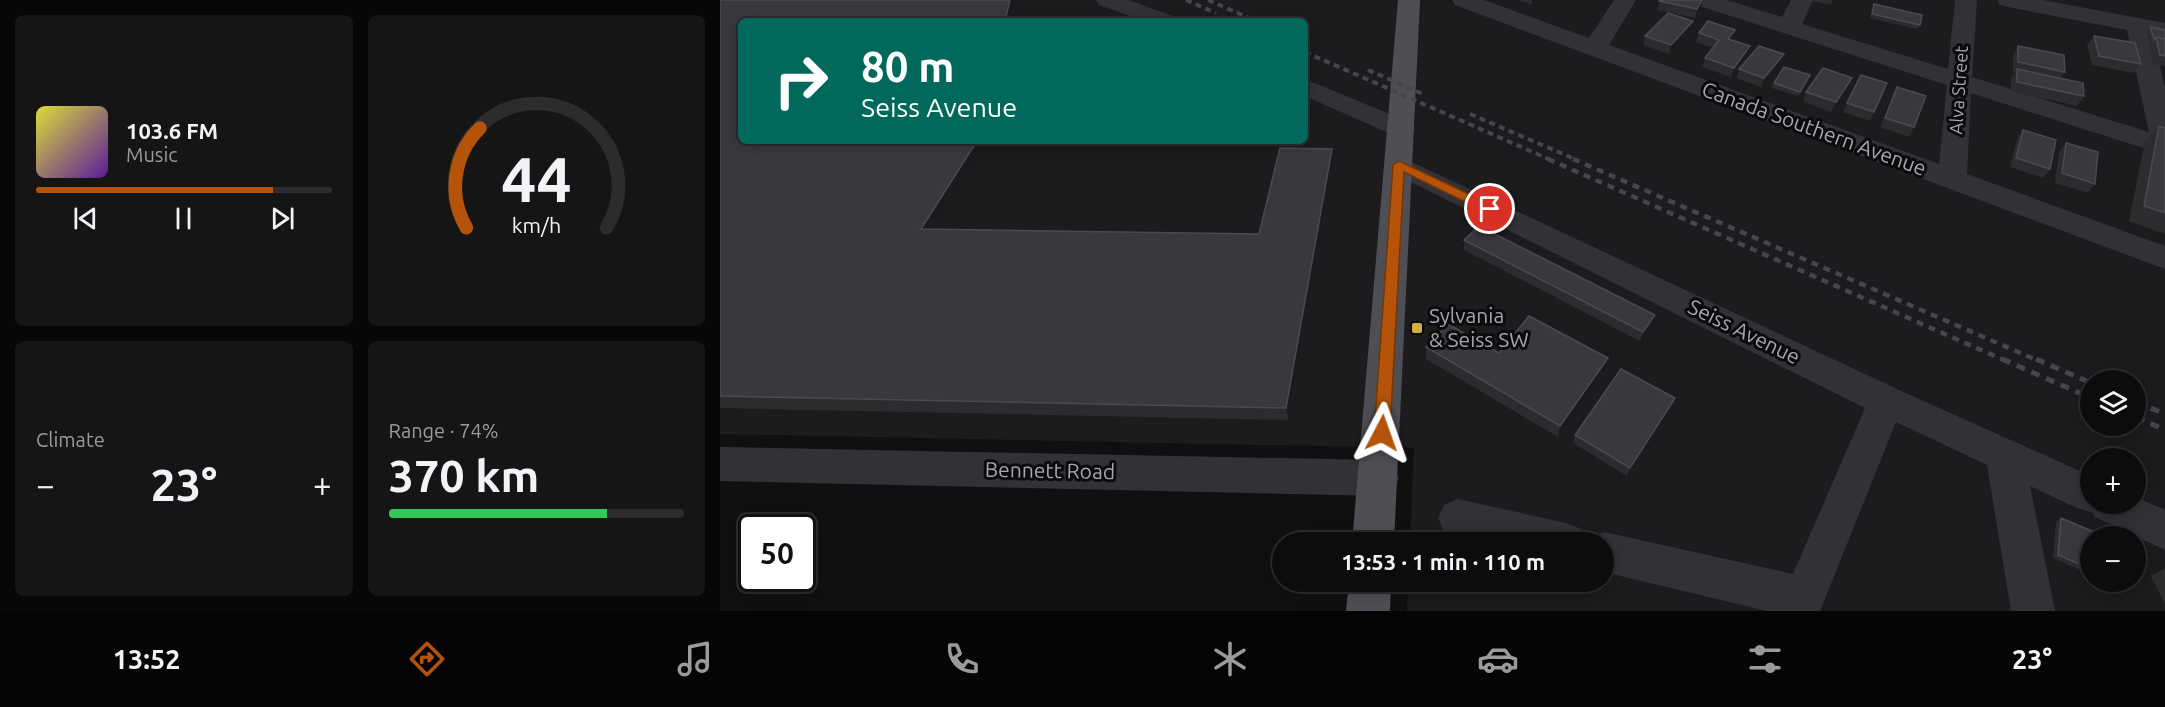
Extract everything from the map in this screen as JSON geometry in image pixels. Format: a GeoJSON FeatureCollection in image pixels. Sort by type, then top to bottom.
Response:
{"type":"FeatureCollection","features":[{"type":"Feature","properties":{"kind":"main road"},"geometry":{"type":"LineString","coordinates":[[1374,532],[1402,129],[1408,0]]}},
{"type":"Feature","properties":{"kind":"main road"},"geometry":{"type":"LineString","coordinates":[[1368,611],[1369,592]]}},
{"type":"Feature","properties":{"kind":"street"},"geometry":{"type":"LineString","coordinates":[[1107,0],[1157,18]]}},
{"type":"Feature","properties":{"kind":"street","name":"Canada Southern Avenue"},"geometry":{"type":"LineString","coordinates":[[1463,0],[2165,258]]}},
{"type":"Feature","properties":{"kind":"street"},"geometry":{"type":"LineString","coordinates":[[1595,48],[1625,0]]}},
{"type":"Feature","properties":{"kind":"street"},"geometry":{"type":"LineString","coordinates":[[1704,0],[2165,145]]}},
{"type":"Feature","properties":{"kind":"street"},"geometry":{"type":"LineString","coordinates":[[1789,27],[1802,0]]}},
{"type":"Feature","properties":{"kind":"street","name":"Alva Street"},"geometry":{"type":"LineString","coordinates":[[1952,180],[1966,0]]}},
{"type":"Feature","properties":{"kind":"street"},"geometry":{"type":"LineString","coordinates":[[2008,0],[2124,16],[2165,30]]}},
{"type":"Feature","properties":{"kind":"street"},"geometry":{"type":"LineString","coordinates":[[2124,16],[2165,145]]}},
{"type":"Feature","properties":{"kind":"street"},"geometry":{"type":"LineString","coordinates":[[1308,88],[1402,129]]}},
{"type":"Feature","properties":{"kind":"street","name":"Seiss Avenue"},"geometry":{"type":"LineString","coordinates":[[1399,165],[1886,401],[2080,490]]}},
{"type":"Feature","properties":{"kind":"street"},"geometry":{"type":"LineString","coordinates":[[1614,554],[1804,598],[1886,401]]}},
{"type":"Feature","properties":{"kind":"street"},"geometry":{"type":"LineString","coordinates":[[2004,454],[2033,611]]}},
{"type":"Feature","properties":{"kind":"street","name":"Bennett Road"},"geometry":{"type":"LineString","coordinates":[[720,464],[1379,478]]}},
{"type":"Feature","properties":{"kind":"street"},"geometry":{"type":"LineString","coordinates":[[2130,514],[2165,531]]}},
{"type":"Feature","properties":{"kind":"street"},"geometry":{"type":"LineString","coordinates":[[1458,518],[1518,532]]}},
{"type":"Feature","properties":{"kind":"shaded area"},"geometry":{"type":"Polygon","coordinates":[[[720,0],[2165,0],[2165,611],[1407,611],[1408,592],[1614,592],[1614,532],[1410,532],[1414,448],[720,434],[720,0]]]}},
{"type":"Feature","properties":{"kind":"building"},"geometry":{"type":"Polygon","coordinates":[[[720,0],[1010,0],[1006,18],[738,18],[738,144],[975,144],[921,229],[1259,234],[1280,148],[1332,149],[1286,408],[720,396],[720,0]]]}},
{"type":"Feature","properties":{"kind":"building"},"geometry":{"type":"Polygon","coordinates":[[[1660,0],[1702,0],[1697,9],[1660,0]]]}},
{"type":"Feature","properties":{"kind":"building"},"geometry":{"type":"Polygon","coordinates":[[[1874,4],[1922,15],[1920,25],[1872,14],[1874,4]]]}},
{"type":"Feature","properties":{"kind":"building"},"geometry":{"type":"Polygon","coordinates":[[[1668,13],[1693,21],[1671,45],[1645,36],[1668,13]]]}},
{"type":"Feature","properties":{"kind":"building"},"geometry":{"type":"Polygon","coordinates":[[[1708,21],[1735,30],[1728,39],[1750,46],[1734,68],[1705,58],[1719,40],[1699,33],[1708,21]]]}},
{"type":"Feature","properties":{"kind":"building"},"geometry":{"type":"Polygon","coordinates":[[[2150,27],[2165,30],[2165,39],[2156,37],[2154,40],[2150,27]]]}},
{"type":"Feature","properties":{"kind":"building"},"geometry":{"type":"Polygon","coordinates":[[[2094,36],[2135,43],[2141,64],[2099,56],[2094,36]]]}},
{"type":"Feature","properties":{"kind":"building"},"geometry":{"type":"Polygon","coordinates":[[[2156,37],[2165,39],[2165,56],[2160,55],[2156,37]]]}},
{"type":"Feature","properties":{"kind":"building"},"geometry":{"type":"Polygon","coordinates":[[[1759,46],[1784,54],[1764,78],[1739,69],[1759,46]]]}},
{"type":"Feature","properties":{"kind":"building"},"geometry":{"type":"Polygon","coordinates":[[[2018,46],[2064,55],[2065,72],[2018,62],[2018,46]]]}},
{"type":"Feature","properties":{"kind":"building"},"geometry":{"type":"Polygon","coordinates":[[[1784,67],[1810,75],[1800,92],[1774,83],[1784,67]]]}},
{"type":"Feature","properties":{"kind":"building"},"geometry":{"type":"Polygon","coordinates":[[[1823,68],[1852,78],[1836,102],[1806,92],[1823,68]]]}},
{"type":"Feature","properties":{"kind":"building"},"geometry":{"type":"Polygon","coordinates":[[[2017,69],[2083,83],[2084,96],[2017,82],[2017,69]]]}},
{"type":"Feature","properties":{"kind":"building"},"geometry":{"type":"Polygon","coordinates":[[[1861,75],[1887,83],[1874,112],[1847,103],[1861,75]]]}},
{"type":"Feature","properties":{"kind":"building"},"geometry":{"type":"Polygon","coordinates":[[[1897,87],[1926,96],[1914,127],[1885,118],[1897,87]]]}},
{"type":"Feature","properties":{"kind":"building"},"geometry":{"type":"Polygon","coordinates":[[[2159,126],[2165,128],[2165,213],[2144,206],[2159,126]]]}},
{"type":"Feature","properties":{"kind":"building"},"geometry":{"type":"Polygon","coordinates":[[[2023,130],[2056,140],[2050,169],[2016,158],[2023,130]]]}},
{"type":"Feature","properties":{"kind":"building"},"geometry":{"type":"Polygon","coordinates":[[[2066,143],[2098,152],[2095,184],[2062,173],[2066,143]]]}},
{"type":"Feature","properties":{"kind":"building"},"geometry":{"type":"Polygon","coordinates":[[[1479,226],[1655,315],[1643,332],[1464,240],[1479,226]]]}},
{"type":"Feature","properties":{"kind":"building"},"geometry":{"type":"Polygon","coordinates":[[[1529,316],[1608,358],[1560,426],[1426,347],[1448,324],[1499,353],[1529,316]]]}},
{"type":"Feature","properties":{"kind":"building"},"geometry":{"type":"Polygon","coordinates":[[[1621,369],[1675,398],[1630,468],[1575,435],[1621,369]]]}},
{"type":"Feature","properties":{"kind":"building"},"geometry":{"type":"Polygon","coordinates":[[[2061,518],[2080,526],[2080,564],[2058,555],[2061,518]]]}},
{"type":"Feature","properties":{"kind":"railway"},"geometry":{"type":"LineString","coordinates":[[1186,0],[1216,13]]}},
{"type":"Feature","properties":{"kind":"railway"},"geometry":{"type":"LineString","coordinates":[[1208,0],[1249,18]]}},
{"type":"Feature","properties":{"kind":"railway"},"geometry":{"type":"LineString","coordinates":[[1308,53],[1551,160]]}},
{"type":"Feature","properties":{"kind":"railway"},"geometry":{"type":"LineString","coordinates":[[1368,70],[1423,94]]}},
{"type":"Feature","properties":{"kind":"railway"},"geometry":{"type":"LineString","coordinates":[[1470,114],[1577,160]]}},
{"type":"Feature","properties":{"kind":"railway"},"geometry":{"type":"LineString","coordinates":[[1548,159],[2006,361]]}},
{"type":"Feature","properties":{"kind":"railway"},"geometry":{"type":"LineString","coordinates":[[1573,159],[2039,361]]}},
{"type":"Feature","properties":{"kind":"railway"},"geometry":{"type":"LineString","coordinates":[[2002,359],[2080,393]]}},
{"type":"Feature","properties":{"kind":"railway"},"geometry":{"type":"LineString","coordinates":[[2036,359],[2080,378]]}},
{"type":"Feature","properties":{"kind":"railway"},"geometry":{"type":"LineString","coordinates":[[2146,406],[2165,414]]}},
{"type":"Feature","properties":{"kind":"railway"},"geometry":{"type":"LineString","coordinates":[[2146,421],[2165,430]]}},
{"type":"Feature","properties":{"kind":"place","name":"Sylvania & Seiss SW"},"geometry":{"type":"Point","coordinates":[1417,328]}},
{"type":"Feature","properties":{"kind":"route"},"geometry":{"type":"LineString","coordinates":[[1382,433],[1399,165],[1490,209]]}}]}
